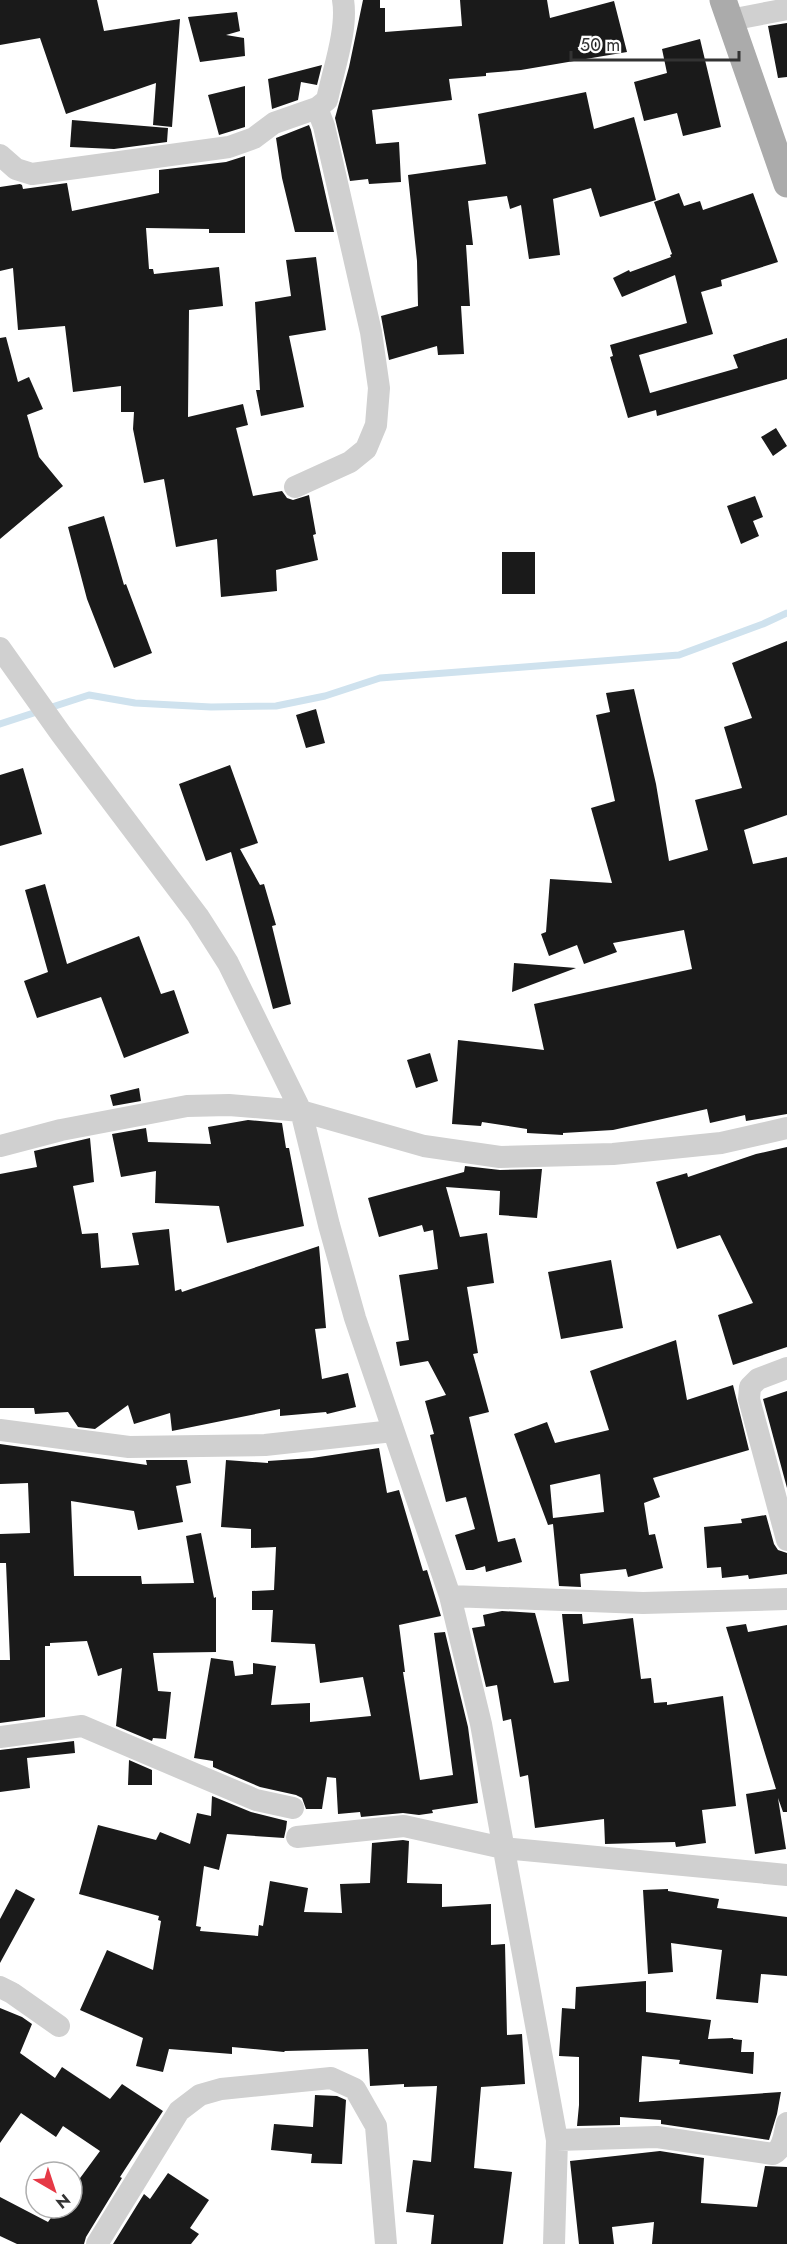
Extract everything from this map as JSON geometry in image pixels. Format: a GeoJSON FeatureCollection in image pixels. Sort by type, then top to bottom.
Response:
{"type":"FeatureCollection","features":[{"type":"Feature","properties":{"kind":"main road"},"geometry":{"type":"LineString","coordinates":[[727,10],[787,184]]}},
{"type":"Feature","properties":{"kind":"street"},"geometry":{"type":"LineString","coordinates":[[0,155],[16,169],[32,174],[229,147],[254,138],[274,123],[317,108],[327,100],[341,38],[345,9],[343,0]]}},
{"type":"Feature","properties":{"kind":"street"},"geometry":{"type":"LineString","coordinates":[[727,10],[787,9]]}},
{"type":"Feature","properties":{"kind":"street"},"geometry":{"type":"LineString","coordinates":[[295,487],[350,462],[366,449],[376,425],[379,388],[371,332],[324,126],[317,108]]}},
{"type":"Feature","properties":{"kind":"street"},"geometry":{"type":"LineString","coordinates":[[0,648],[61,734],[198,916],[228,963],[301,1111],[329,1226],[352,1306],[450,1596],[481,1724],[556,2140],[554,2244]]}},
{"type":"Feature","properties":{"kind":"street"},"geometry":{"type":"LineString","coordinates":[[0,1146],[60,1130],[187,1106],[229,1105],[301,1111],[424,1146],[500,1157],[613,1154],[721,1143],[787,1128]]}},
{"type":"Feature","properties":{"kind":"street"},"geometry":{"type":"LineString","coordinates":[[787,1368],[758,1379],[750,1387],[749,1398],[787,1540]]}},
{"type":"Feature","properties":{"kind":"street"},"geometry":{"type":"LineString","coordinates":[[0,1430],[129,1447],[265,1445],[393,1431]]}},
{"type":"Feature","properties":{"kind":"street"},"geometry":{"type":"LineString","coordinates":[[450,1596],[643,1603],[787,1599]]}},
{"type":"Feature","properties":{"kind":"street"},"geometry":{"type":"LineString","coordinates":[[0,1737],[82,1726],[256,1800],[293,1808]]}},
{"type":"Feature","properties":{"kind":"street"},"geometry":{"type":"LineString","coordinates":[[297,1837],[405,1826],[503,1848],[787,1875]]}},
{"type":"Feature","properties":{"kind":"street"},"geometry":{"type":"LineString","coordinates":[[0,1987],[59,2026]]}},
{"type":"Feature","properties":{"kind":"street"},"geometry":{"type":"LineString","coordinates":[[97,2244],[179,2111],[200,2095],[221,2089],[331,2078],[355,2089],[376,2126],[386,2244]]}},
{"type":"Feature","properties":{"kind":"street"},"geometry":{"type":"LineString","coordinates":[[556,2140],[664,2137],[773,2154],[781,2147],[787,2123]]}},
{"type":"Feature","properties":{"kind":"building"},"geometry":{"type":"Polygon","coordinates":[[[0,0],[97,0],[104,31],[180,19],[172,127],[153,125],[156,83],[66,114],[40,38],[0,45],[0,0]]]}},
{"type":"Feature","properties":{"kind":"building"},"geometry":{"type":"Polygon","coordinates":[[[363,0],[380,0],[380,8],[385,8],[385,32],[462,26],[460,0],[547,0],[550,18],[614,1],[627,52],[521,70],[486,73],[486,76],[449,79],[452,100],[372,110],[376,144],[399,142],[401,182],[369,184],[368,179],[350,181],[335,118],[349,67],[363,0]]]}},
{"type":"Feature","properties":{"kind":"building"},"geometry":{"type":"Polygon","coordinates":[[[237,12],[240,31],[226,35],[244,38],[245,56],[200,62],[188,17],[237,12]]]}},
{"type":"Feature","properties":{"kind":"building"},"geometry":{"type":"Polygon","coordinates":[[[787,23],[787,77],[778,78],[768,26],[787,23]]]}},
{"type":"Feature","properties":{"kind":"building"},"geometry":{"type":"Polygon","coordinates":[[[700,39],[721,127],[683,136],[677,113],[644,121],[634,82],[667,73],[662,49],[700,39]]]}},
{"type":"Feature","properties":{"kind":"building"},"geometry":{"type":"Polygon","coordinates":[[[322,65],[317,85],[301,82],[298,100],[272,109],[268,79],[322,65]]]}},
{"type":"Feature","properties":{"kind":"building"},"geometry":{"type":"Polygon","coordinates":[[[245,86],[245,127],[219,135],[208,95],[245,86]]]}},
{"type":"Feature","properties":{"kind":"building"},"geometry":{"type":"Polygon","coordinates":[[[586,92],[594,129],[634,117],[656,200],[600,217],[591,188],[553,199],[560,255],[529,259],[521,205],[510,209],[507,196],[468,201],[473,245],[466,245],[470,306],[461,306],[464,354],[438,355],[437,346],[389,360],[381,316],[418,306],[417,261],[408,175],[486,164],[478,114],[586,92]]]}},
{"type":"Feature","properties":{"kind":"building"},"geometry":{"type":"Polygon","coordinates":[[[72,120],[168,128],[167,142],[114,149],[70,147],[72,120]]]}},
{"type":"Feature","properties":{"kind":"building"},"geometry":{"type":"Polygon","coordinates":[[[309,125],[334,232],[295,232],[282,178],[276,138],[309,125]]]}},
{"type":"Feature","properties":{"kind":"building"},"geometry":{"type":"Polygon","coordinates":[[[245,156],[245,233],[209,233],[209,229],[146,228],[149,269],[153,269],[154,274],[219,267],[223,306],[189,310],[188,417],[243,404],[248,425],[236,428],[253,496],[282,491],[287,498],[293,500],[309,495],[318,560],[276,570],[277,591],[221,597],[217,539],[176,547],[164,479],[144,483],[133,429],[134,412],[121,412],[121,386],[73,392],[65,326],[18,330],[13,268],[0,271],[0,187],[20,184],[23,189],[67,183],[72,211],[159,193],[159,170],[226,162],[245,156]]]}},
{"type":"Feature","properties":{"kind":"building"},"geometry":{"type":"Polygon","coordinates":[[[679,193],[684,206],[700,201],[703,210],[753,193],[778,262],[721,280],[722,286],[701,292],[713,334],[639,355],[650,393],[738,368],[733,355],[787,338],[787,379],[657,416],[656,410],[628,418],[610,357],[613,356],[610,345],[687,323],[675,275],[622,297],[613,278],[629,270],[630,272],[671,257],[672,254],[654,202],[679,193]]]}},
{"type":"Feature","properties":{"kind":"building"},"geometry":{"type":"Polygon","coordinates":[[[316,257],[326,330],[289,336],[304,407],[261,416],[256,390],[260,390],[255,302],[291,296],[286,260],[316,257]]]}},
{"type":"Feature","properties":{"kind":"building"},"geometry":{"type":"Polygon","coordinates":[[[6,337],[18,382],[29,377],[43,409],[27,415],[39,457],[63,486],[0,539],[0,338],[6,337]]]}},
{"type":"Feature","properties":{"kind":"building"},"geometry":{"type":"Polygon","coordinates":[[[776,428],[787,446],[773,456],[761,437],[776,428]]]}},
{"type":"Feature","properties":{"kind":"building"},"geometry":{"type":"Polygon","coordinates":[[[755,496],[763,517],[753,521],[759,536],[741,544],[727,506],[755,496]]]}},
{"type":"Feature","properties":{"kind":"building"},"geometry":{"type":"Polygon","coordinates":[[[104,516],[124,585],[126,584],[152,653],[114,668],[87,599],[68,527],[104,516]]]}},
{"type":"Feature","properties":{"kind":"building"},"geometry":{"type":"Polygon","coordinates":[[[502,552],[535,552],[535,594],[502,594],[502,552]]]}},
{"type":"Feature","properties":{"kind":"building"},"geometry":{"type":"Polygon","coordinates":[[[787,641],[787,815],[744,830],[753,864],[787,857],[787,1114],[746,1121],[745,1115],[710,1123],[707,1109],[613,1130],[563,1133],[563,1135],[527,1133],[527,1129],[482,1122],[481,1126],[452,1124],[458,1040],[544,1050],[534,1004],[692,969],[684,930],[613,943],[617,952],[584,964],[577,945],[549,956],[541,934],[546,932],[550,879],[612,883],[591,808],[615,801],[596,715],[610,712],[606,693],[634,689],[656,784],[669,861],[708,850],[695,800],[742,788],[724,727],[752,718],[732,663],[787,641]]]}},
{"type":"Feature","properties":{"kind":"building"},"geometry":{"type":"Polygon","coordinates":[[[316,709],[325,743],[306,748],[296,715],[316,709]]]}},
{"type":"Feature","properties":{"kind":"building"},"geometry":{"type":"Polygon","coordinates":[[[230,765],[258,843],[240,849],[260,885],[264,884],[276,925],[272,926],[291,1004],[273,1009],[231,852],[206,861],[179,784],[230,765]]]}},
{"type":"Feature","properties":{"kind":"building"},"geometry":{"type":"Polygon","coordinates":[[[23,768],[42,834],[0,846],[0,775],[23,768]]]}},
{"type":"Feature","properties":{"kind":"building"},"geometry":{"type":"Polygon","coordinates":[[[45,884],[67,964],[139,936],[161,994],[174,990],[189,1033],[124,1058],[101,997],[37,1018],[24,981],[48,972],[25,890],[45,884]]]}},
{"type":"Feature","properties":{"kind":"building"},"geometry":{"type":"Polygon","coordinates":[[[514,963],[576,968],[512,992],[514,963]]]}},
{"type":"Feature","properties":{"kind":"building"},"geometry":{"type":"Polygon","coordinates":[[[430,1053],[438,1081],[416,1088],[407,1060],[430,1053]]]}},
{"type":"Feature","properties":{"kind":"building"},"geometry":{"type":"Polygon","coordinates":[[[139,1088],[141,1101],[113,1106],[110,1095],[139,1088]]]}},
{"type":"Feature","properties":{"kind":"building"},"geometry":{"type":"Polygon","coordinates":[[[248,1120],[282,1123],[304,1226],[227,1243],[219,1206],[155,1203],[156,1171],[121,1177],[112,1134],[146,1128],[148,1142],[211,1144],[208,1127],[248,1120]]]}},
{"type":"Feature","properties":{"kind":"building"},"geometry":{"type":"Polygon","coordinates":[[[90,1138],[94,1182],[73,1186],[82,1234],[98,1233],[101,1268],[139,1265],[132,1233],[169,1229],[175,1291],[181,1289],[182,1292],[319,1246],[326,1328],[315,1329],[322,1379],[348,1373],[356,1407],[327,1414],[326,1412],[280,1416],[280,1409],[172,1431],[170,1413],[134,1424],[128,1405],[95,1429],[78,1427],[68,1412],[35,1414],[34,1408],[0,1408],[0,1174],[37,1167],[34,1151],[90,1138]]]}},
{"type":"Feature","properties":{"kind":"building"},"geometry":{"type":"Polygon","coordinates":[[[787,1147],[787,1347],[733,1365],[718,1315],[753,1303],[720,1235],[677,1249],[656,1182],[687,1173],[688,1177],[756,1154],[787,1147]]]}},
{"type":"Feature","properties":{"kind":"building"},"geometry":{"type":"Polygon","coordinates":[[[465,1166],[500,1170],[542,1169],[537,1218],[499,1215],[500,1191],[446,1187],[460,1237],[487,1233],[494,1283],[467,1287],[478,1353],[473,1354],[489,1412],[469,1417],[498,1542],[515,1538],[522,1562],[486,1572],[485,1566],[466,1570],[455,1535],[475,1529],[466,1497],[446,1502],[430,1435],[434,1434],[425,1401],[446,1395],[428,1361],[400,1366],[396,1342],[409,1340],[399,1275],[438,1269],[433,1230],[424,1232],[422,1225],[379,1237],[368,1198],[464,1172],[465,1166]]]}},
{"type":"Feature","properties":{"kind":"building"},"geometry":{"type":"Polygon","coordinates":[[[611,1260],[623,1328],[561,1339],[548,1272],[611,1260]]]}},
{"type":"Feature","properties":{"kind":"building"},"geometry":{"type":"Polygon","coordinates":[[[676,1340],[687,1400],[733,1385],[749,1450],[653,1478],[660,1497],[644,1503],[649,1535],[655,1534],[663,1568],[628,1577],[626,1569],[580,1574],[581,1587],[559,1586],[553,1524],[548,1525],[514,1434],[547,1422],[555,1443],[609,1430],[590,1371],[676,1340]],[[600,1474],[550,1485],[553,1518],[604,1512],[600,1474]]]}},
{"type":"Feature","properties":{"kind":"building"},"geometry":{"type":"Polygon","coordinates":[[[787,1391],[787,1488],[763,1399],[787,1391]]]}},
{"type":"Feature","properties":{"kind":"building"},"geometry":{"type":"Polygon","coordinates":[[[0,1444],[147,1465],[146,1460],[187,1460],[191,1483],[176,1486],[183,1522],[138,1530],[134,1511],[71,1501],[74,1576],[141,1576],[142,1584],[194,1583],[186,1536],[201,1533],[214,1598],[216,1597],[216,1652],[153,1653],[158,1691],[171,1692],[166,1739],[153,1738],[152,1741],[116,1726],[122,1668],[98,1676],[87,1641],[50,1643],[50,1646],[45,1646],[45,1717],[0,1723],[0,1660],[10,1660],[6,1563],[0,1563],[0,1534],[30,1533],[28,1483],[0,1484],[0,1444]]]}},
{"type":"Feature","properties":{"kind":"building"},"geometry":{"type":"Polygon","coordinates":[[[379,1448],[387,1493],[399,1490],[423,1571],[427,1570],[441,1616],[399,1625],[405,1672],[403,1672],[420,1780],[453,1775],[434,1633],[445,1632],[468,1727],[478,1803],[432,1810],[433,1813],[419,1815],[403,1813],[361,1817],[360,1812],[338,1814],[336,1778],[327,1777],[322,1809],[306,1809],[302,1798],[296,1795],[260,1787],[213,1767],[213,1761],[194,1758],[211,1658],[233,1661],[235,1676],[253,1674],[253,1663],[276,1666],[271,1705],[310,1703],[310,1722],[371,1716],[363,1677],[320,1683],[315,1644],[271,1642],[273,1610],[252,1610],[252,1591],[274,1590],[276,1547],[251,1548],[251,1529],[221,1527],[226,1460],[268,1463],[268,1461],[312,1458],[379,1448]]]}},
{"type":"Feature","properties":{"kind":"building"},"geometry":{"type":"Polygon","coordinates":[[[766,1515],[774,1544],[778,1550],[787,1553],[787,1574],[749,1579],[748,1575],[722,1578],[721,1567],[707,1568],[704,1527],[742,1523],[741,1519],[766,1515]]]}},
{"type":"Feature","properties":{"kind":"building"},"geometry":{"type":"Polygon","coordinates":[[[502,1611],[535,1613],[554,1683],[569,1681],[562,1614],[582,1614],[583,1624],[633,1618],[641,1679],[651,1678],[654,1703],[667,1702],[667,1705],[723,1696],[736,1806],[702,1810],[706,1843],[676,1847],[675,1842],[605,1844],[604,1819],[535,1828],[528,1775],[520,1777],[511,1719],[503,1721],[497,1685],[486,1687],[472,1628],[485,1626],[483,1615],[502,1611]]]}},
{"type":"Feature","properties":{"kind":"building"},"geometry":{"type":"Polygon","coordinates":[[[746,1624],[748,1632],[787,1625],[787,1812],[783,1812],[778,1798],[786,1849],[755,1854],[746,1794],[776,1789],[726,1627],[746,1624]]]}},
{"type":"Feature","properties":{"kind":"building"},"geometry":{"type":"Polygon","coordinates":[[[74,1741],[75,1753],[27,1758],[30,1788],[0,1792],[0,1750],[74,1741]]]}},
{"type":"Feature","properties":{"kind":"building"},"geometry":{"type":"Polygon","coordinates":[[[129,1760],[152,1770],[152,1785],[128,1785],[129,1760]]]}},
{"type":"Feature","properties":{"kind":"building"},"geometry":{"type":"Polygon","coordinates":[[[212,1796],[251,1812],[287,1821],[284,1838],[227,1834],[219,1870],[204,1866],[196,1926],[201,1927],[200,1931],[258,1936],[259,1925],[263,1926],[270,1881],[308,1888],[304,1912],[342,1913],[340,1884],[370,1883],[372,1843],[403,1840],[409,1841],[407,1883],[442,1884],[442,1907],[491,1904],[491,1945],[505,1944],[507,2035],[522,2034],[525,2084],[481,2087],[474,2168],[512,2172],[503,2244],[431,2244],[434,2215],[406,2212],[413,2160],[431,2162],[437,2086],[404,2087],[404,2084],[370,2086],[368,2049],[284,2052],[232,2047],[232,2054],[169,2049],[163,2072],[136,2066],[143,2038],[80,2010],[107,1950],[153,1970],[161,1921],[158,1920],[159,1916],[79,1894],[98,1825],[156,1840],[160,1832],[190,1844],[197,1813],[211,1816],[212,1796]]]}},
{"type":"Feature","properties":{"kind":"building"},"geometry":{"type":"Polygon","coordinates":[[[16,1889],[35,1899],[0,1963],[0,1919],[16,1889]]]}},
{"type":"Feature","properties":{"kind":"building"},"geometry":{"type":"Polygon","coordinates":[[[668,1889],[668,1891],[719,1899],[717,1908],[787,1917],[787,1976],[761,1974],[758,2003],[716,1999],[722,1950],[671,1943],[673,1972],[648,1974],[643,1890],[668,1889]]]}},
{"type":"Feature","properties":{"kind":"building"},"geometry":{"type":"Polygon","coordinates":[[[646,1981],[646,2012],[711,2020],[708,2039],[742,2040],[741,2052],[754,2052],[753,2074],[679,2064],[680,2060],[642,2056],[639,2102],[781,2092],[769,2140],[661,2124],[661,2120],[620,2117],[620,2125],[577,2126],[579,2057],[559,2056],[562,2008],[575,2009],[576,1987],[646,1981]]]}},
{"type":"Feature","properties":{"kind":"building"},"geometry":{"type":"Polygon","coordinates":[[[0,2008],[32,2024],[20,2053],[55,2078],[62,2067],[110,2099],[122,2084],[163,2111],[120,2177],[122,2178],[84,2244],[17,2244],[0,2236],[0,2197],[24,2210],[24,2220],[48,2222],[49,2220],[84,2220],[84,2173],[100,2151],[63,2126],[56,2137],[21,2113],[0,2143],[0,2008]]]}},
{"type":"Feature","properties":{"kind":"building"},"geometry":{"type":"Polygon","coordinates":[[[315,2095],[337,2096],[346,2100],[342,2164],[311,2163],[312,2154],[271,2150],[274,2124],[313,2127],[315,2095]]]}},
{"type":"Feature","properties":{"kind":"building"},"geometry":{"type":"Polygon","coordinates":[[[660,2151],[704,2158],[701,2203],[757,2207],[765,2166],[787,2167],[787,2244],[652,2244],[654,2222],[612,2227],[614,2244],[579,2244],[570,2161],[660,2151]]]}},
{"type":"Feature","properties":{"kind":"building"},"geometry":{"type":"Polygon","coordinates":[[[168,2173],[209,2200],[190,2228],[199,2234],[191,2244],[113,2244],[144,2194],[150,2199],[168,2173]]]}},
{"type":"Feature","properties":{"kind":"waterway"},"geometry":{"type":"LineString","coordinates":[[0,724],[89,695],[135,703],[211,707],[276,706],[325,696],[380,678],[679,655],[787,613]]}}]}
